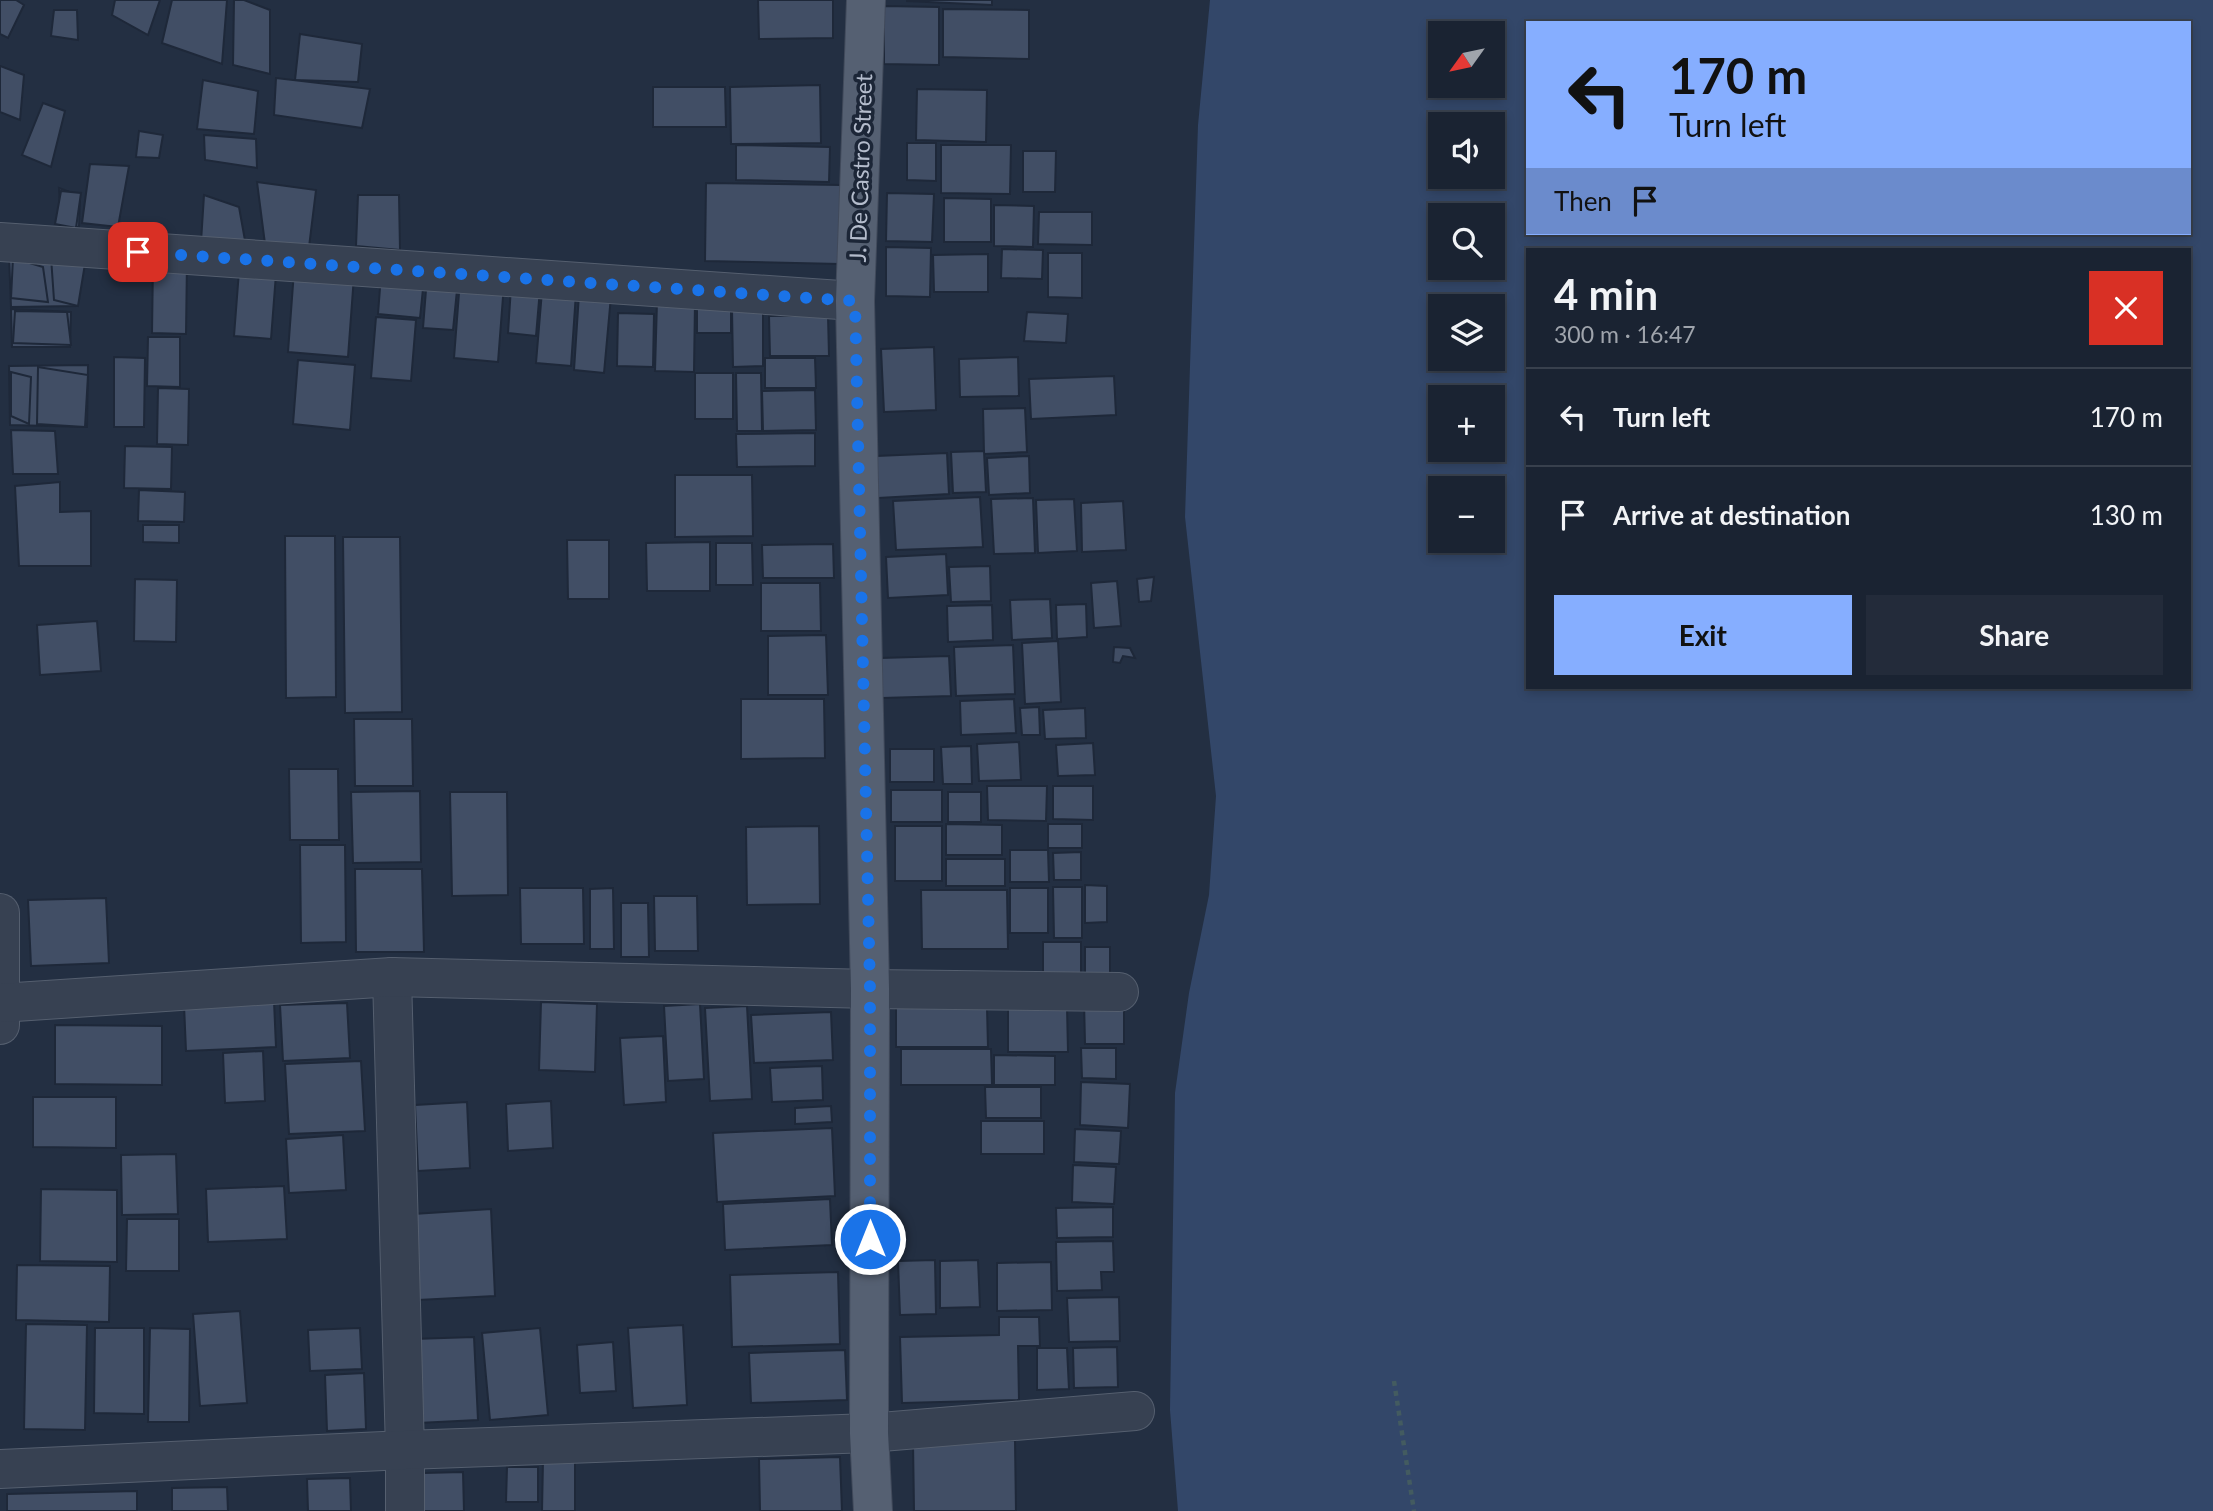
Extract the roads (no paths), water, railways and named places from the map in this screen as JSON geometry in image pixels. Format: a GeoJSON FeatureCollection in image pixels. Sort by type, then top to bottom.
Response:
{"type":"FeatureCollection","features":[{"type":"Feature","properties":{"kind":"main road","name":"J. De Castro Street"},"geometry":{"type":"LineString","coordinates":[[866,0],[855,301],[870,989],[869,1433],[873,1511]]}},
{"type":"Feature","properties":{"kind":"street"},"geometry":{"type":"LineString","coordinates":[[0,242],[855,301]]}},
{"type":"Feature","properties":{"kind":"street"},"geometry":{"type":"LineString","coordinates":[[0,913],[0,1025]]}},
{"type":"Feature","properties":{"kind":"street"},"geometry":{"type":"LineString","coordinates":[[392,977],[405,1511]]}},
{"type":"Feature","properties":{"kind":"street"},"geometry":{"type":"LineString","coordinates":[[0,1003],[392,977],[870,989],[1119,992]]}},
{"type":"Feature","properties":{"kind":"street"},"geometry":{"type":"LineString","coordinates":[[0,1469],[405,1450],[869,1433],[1135,1411]]}},
{"type":"Feature","properties":{"kind":"water"},"geometry":{"type":"Polygon","coordinates":[[[1210,0],[2213,0],[2213,1511],[1178,1511],[1170,1410],[1175,1093],[1189,993],[1209,895],[1216,796],[1185,517],[1198,125],[1210,0]]]}}]}
